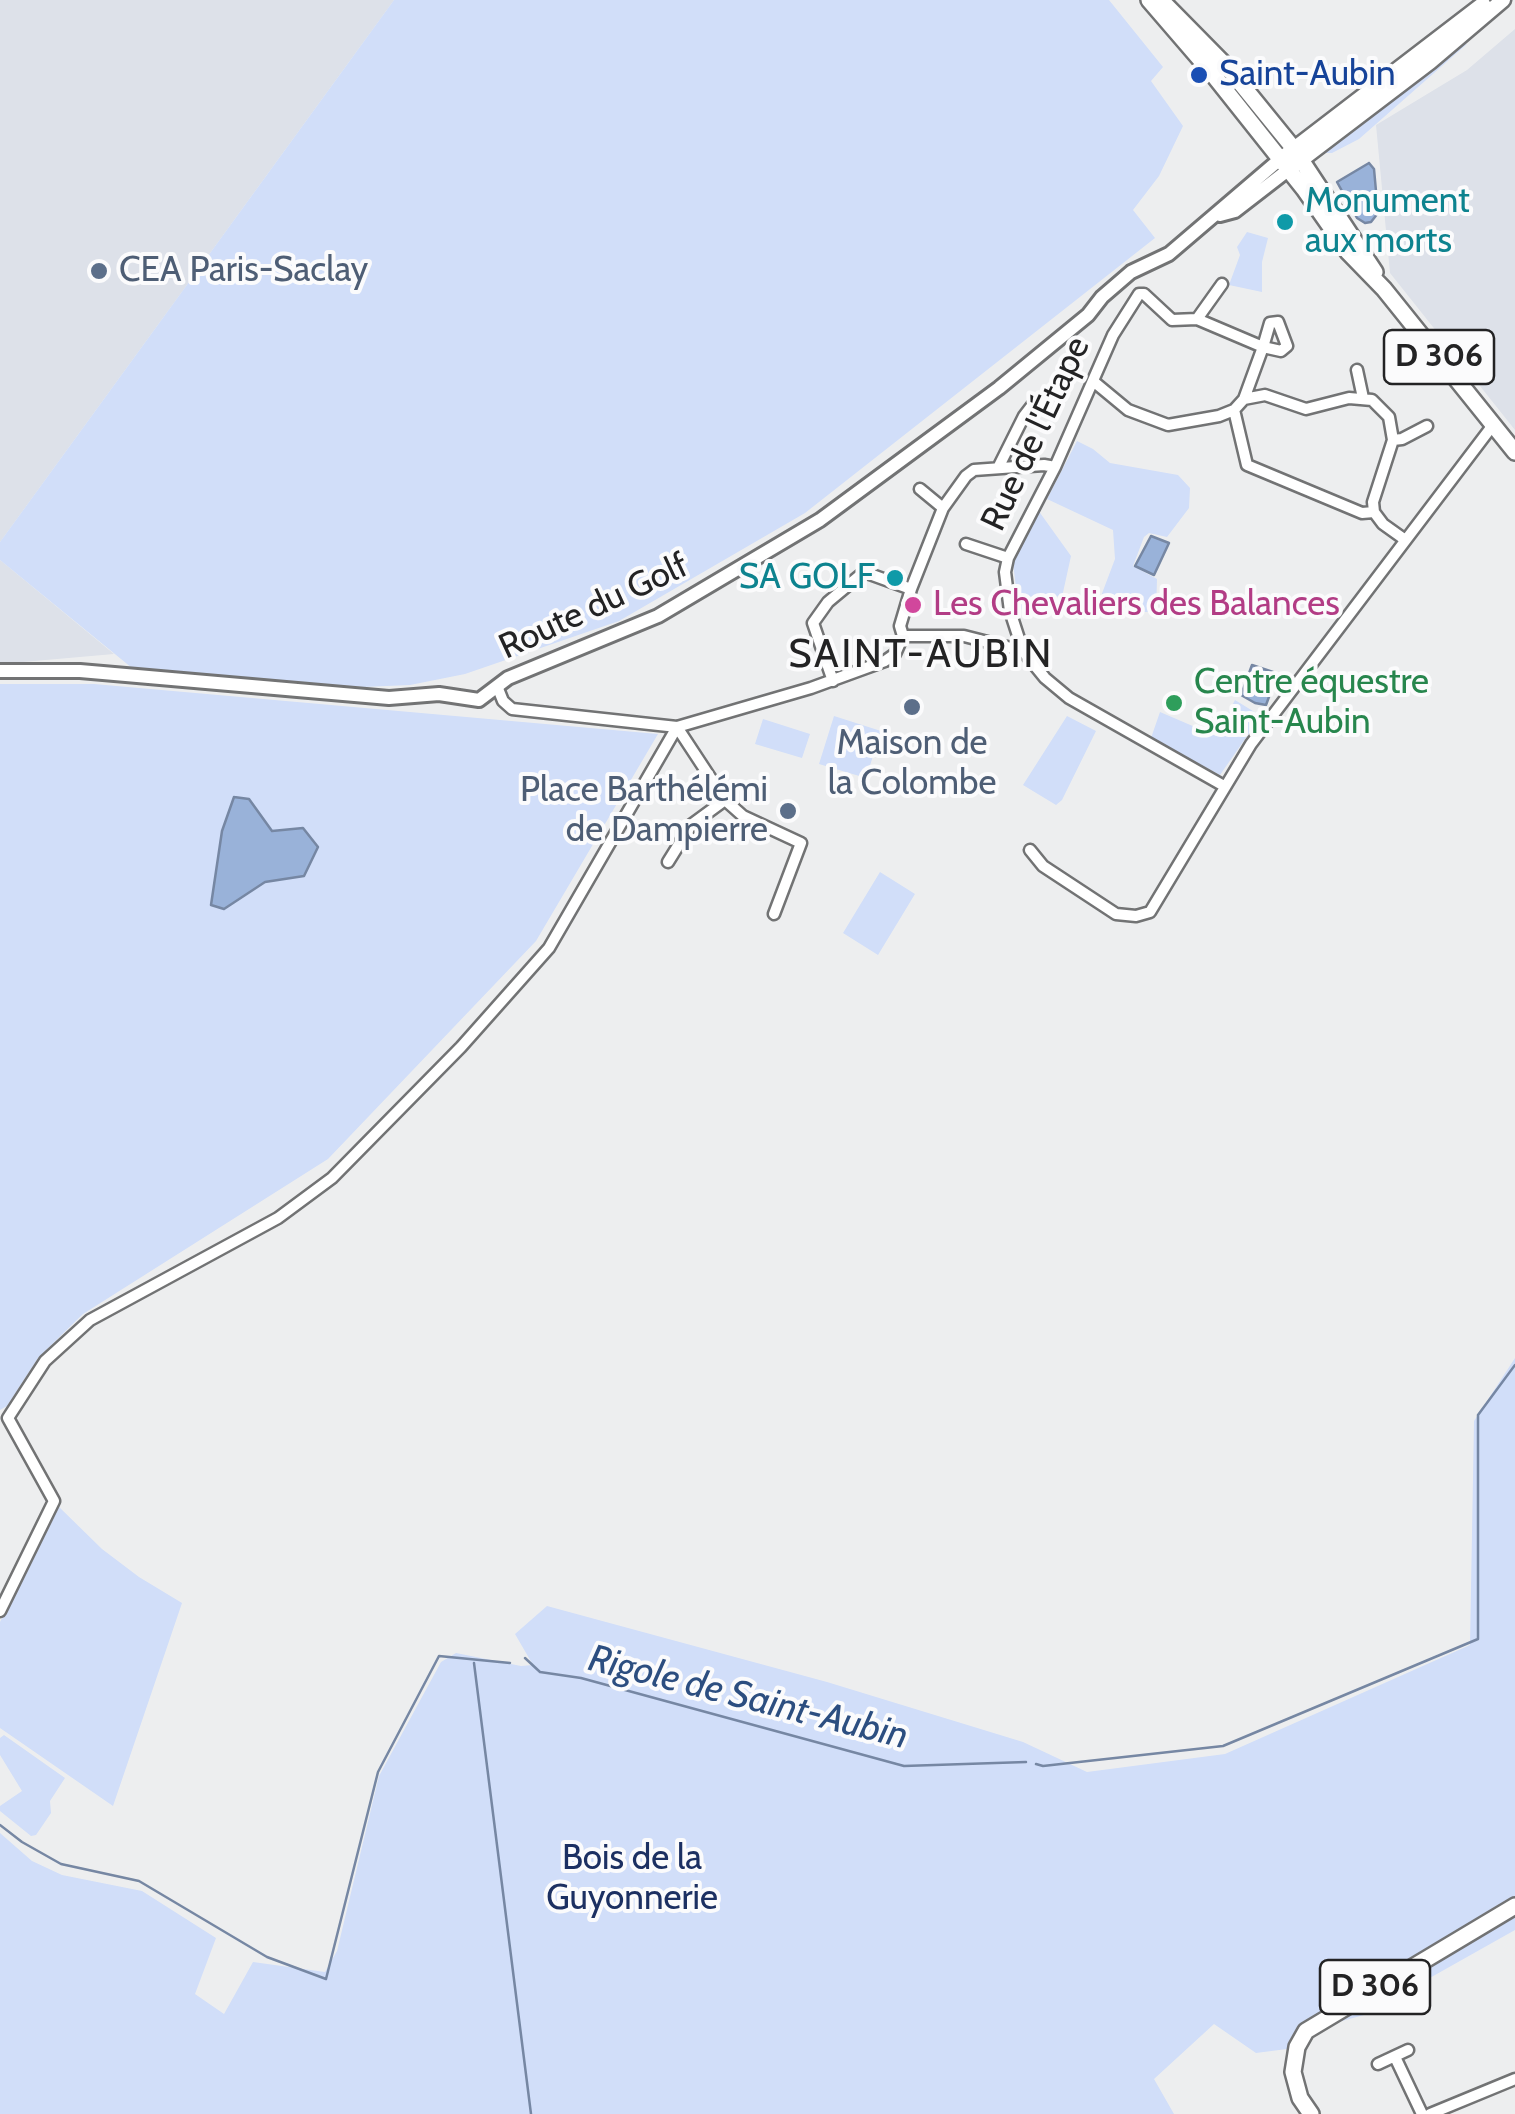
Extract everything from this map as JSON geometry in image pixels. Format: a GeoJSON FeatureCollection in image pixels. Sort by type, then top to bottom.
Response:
{"type":"FeatureCollection","features":[{"type":"Feature","properties":{"kind":"main road","name":"D 306"},"geometry":{"type":"LineString","coordinates":[[1149,0],[1211,72],[1295,158]]}},
{"type":"Feature","properties":{"kind":"main road","name":"D 306"},"geometry":{"type":"LineString","coordinates":[[1162,0],[1229,68],[1350,230],[1384,289],[1515,452]]}},
{"type":"Feature","properties":{"kind":"main road"},"geometry":{"type":"LineString","coordinates":[[1295,158],[1488,0]]}},
{"type":"Feature","properties":{"kind":"main road"},"geometry":{"type":"LineString","coordinates":[[1295,158],[1430,62],[1502,0]]}},
{"type":"Feature","properties":{"kind":"main road","name":"D 306"},"geometry":{"type":"LineString","coordinates":[[1311,2114],[1296,2088],[1293,2072],[1297,2047],[1306,2031],[1515,1906]]}},
{"type":"Feature","properties":{"kind":"street","name":"Route du Golf"},"geometry":{"type":"LineString","coordinates":[[0,671],[80,671],[389,698],[439,694],[478,700],[508,678],[658,616],[820,520],[1033,361],[1131,272],[1169,254],[1218,215],[1235,211],[1295,158]]}},
{"type":"Feature","properties":{"kind":"street"},"geometry":{"type":"LineString","coordinates":[[1094,381],[1128,410],[1159,423],[1188,422],[1234,410],[1244,400],[1263,347],[1196,319],[1172,320],[1144,294],[1132,302],[1120,282]]}},
{"type":"Feature","properties":{"kind":"street"},"geometry":{"type":"LineString","coordinates":[[1196,319],[1222,284]]}},
{"type":"Feature","properties":{"kind":"street","name":"Rue de l'Étape"},"geometry":{"type":"LineString","coordinates":[[1024,651],[1010,611],[1008,558],[1132,302]]}},
{"type":"Feature","properties":{"kind":"street"},"geometry":{"type":"LineString","coordinates":[[1358,370],[1362,398]]}},
{"type":"Feature","properties":{"kind":"street"},"geometry":{"type":"LineString","coordinates":[[1244,400],[1265,395],[1306,409],[1362,398],[1381,406],[1389,417],[1394,440],[1374,512],[1382,524],[1404,539]]}},
{"type":"Feature","properties":{"kind":"street"},"geometry":{"type":"LineString","coordinates":[[998,468],[1034,403]]}},
{"type":"Feature","properties":{"kind":"street"},"geometry":{"type":"LineString","coordinates":[[1234,410],[1247,465],[1362,514],[1374,512]]}},
{"type":"Feature","properties":{"kind":"street"},"geometry":{"type":"LineString","coordinates":[[1030,850],[1042,866],[1116,914],[1136,916],[1150,912],[1224,786],[1287,692],[1493,425]]}},
{"type":"Feature","properties":{"kind":"street"},"geometry":{"type":"LineString","coordinates":[[1394,440],[1427,426]]}},
{"type":"Feature","properties":{"kind":"street"},"geometry":{"type":"LineString","coordinates":[[498,686],[503,700],[512,709],[677,727],[833,681],[885,661],[894,654],[903,636],[900,626],[911,589],[942,508],[969,473],[1055,467]]}},
{"type":"Feature","properties":{"kind":"street"},"geometry":{"type":"LineString","coordinates":[[920,490],[942,508]]}},
{"type":"Feature","properties":{"kind":"street"},"geometry":{"type":"LineString","coordinates":[[966,544],[1008,558]]}},
{"type":"Feature","properties":{"kind":"street"},"geometry":{"type":"LineString","coordinates":[[833,681],[813,624],[828,602],[864,572],[911,589]]}},
{"type":"Feature","properties":{"kind":"street"},"geometry":{"type":"LineString","coordinates":[[903,636],[964,636],[1024,651],[1045,678],[1069,698],[1224,786]]}},
{"type":"Feature","properties":{"kind":"street"},"geometry":{"type":"LineString","coordinates":[[677,727],[725,800],[744,816],[801,843],[774,914]]}},
{"type":"Feature","properties":{"kind":"street"},"geometry":{"type":"LineString","coordinates":[[0,1611],[54,1501],[4,1417],[45,1361],[90,1320],[278,1218],[332,1178],[461,1047],[549,948],[677,727]]}},
{"type":"Feature","properties":{"kind":"street"},"geometry":{"type":"LineString","coordinates":[[668,862],[690,826],[725,800]]}},
{"type":"Feature","properties":{"kind":"street"},"geometry":{"type":"LineString","coordinates":[[1378,2064],[1408,2050]]}},
{"type":"Feature","properties":{"kind":"street"},"geometry":{"type":"LineString","coordinates":[[1395,2057],[1422,2114]]}},
{"type":"Feature","properties":{"kind":"street"},"geometry":{"type":"LineString","coordinates":[[1430,2114],[1515,2079]]}},
{"type":"Feature","properties":{"kind":"shaded area","name":"CEA Paris-Saclay"},"geometry":{"type":"Polygon","coordinates":[[[0,0],[394,0],[0,542],[0,0]]]}},
{"type":"Feature","properties":{"kind":"shaded area"},"geometry":{"type":"Polygon","coordinates":[[[1515,29],[1515,430],[1390,273],[1376,125],[1467,70],[1515,29]]]}},
{"type":"Feature","properties":{"kind":"shaded area"},"geometry":{"type":"Polygon","coordinates":[[[1369,163],[1374,169],[1378,213],[1365,223],[1357,218],[1337,182],[1369,163]]]}},
{"type":"Feature","properties":{"kind":"shaded area"},"geometry":{"type":"Polygon","coordinates":[[[1151,536],[1169,543],[1154,575],[1135,566],[1151,536]]]}},
{"type":"Feature","properties":{"kind":"shaded area"},"geometry":{"type":"Polygon","coordinates":[[[0,560],[114,654],[0,664],[0,560]]]}},
{"type":"Feature","properties":{"kind":"shaded area"},"geometry":{"type":"Polygon","coordinates":[[[1252,665],[1273,672],[1276,678],[1266,705],[1241,695],[1252,665]]]}},
{"type":"Feature","properties":{"kind":"shaded area"},"geometry":{"type":"Polygon","coordinates":[[[234,797],[249,799],[272,831],[303,828],[318,847],[304,876],[265,882],[224,909],[211,905],[222,831],[234,797]]]}},
{"type":"Feature","properties":{"kind":"green space"},"geometry":{"type":"Polygon","coordinates":[[[394,0],[1109,0],[1163,67],[1151,81],[1183,126],[1159,176],[1133,210],[1155,238],[805,513],[619,621],[465,674],[410,685],[363,687],[132,668],[0,560],[0,542],[394,0]]]}},
{"type":"Feature","properties":{"kind":"green space"},"geometry":{"type":"Polygon","coordinates":[[[1467,44],[1359,139],[1332,153],[1320,153],[1458,46],[1467,44]]]}},
{"type":"Feature","properties":{"kind":"green space"},"geometry":{"type":"Polygon","coordinates":[[[1247,232],[1268,238],[1262,262],[1262,292],[1229,285],[1240,255],[1237,247],[1247,232]]]}},
{"type":"Feature","properties":{"kind":"green space"},"geometry":{"type":"Polygon","coordinates":[[[1077,441],[1110,463],[1178,475],[1190,488],[1189,508],[1167,537],[1149,533],[1144,537],[1133,566],[1157,579],[1156,612],[1095,612],[1115,559],[1113,530],[1047,499],[1077,441]]]}},
{"type":"Feature","properties":{"kind":"green space"},"geometry":{"type":"Polygon","coordinates":[[[1038,510],[1071,556],[1062,597],[1037,594],[1019,612],[1013,563],[1038,510]]]}},
{"type":"Feature","properties":{"kind":"green space"},"geometry":{"type":"Polygon","coordinates":[[[0,684],[94,684],[658,734],[536,941],[328,1159],[83,1314],[38,1358],[7,1406],[0,1410],[0,684]]]}},
{"type":"Feature","properties":{"kind":"green space"},"geometry":{"type":"Polygon","coordinates":[[[1235,700],[1261,716],[1220,775],[1151,738],[1160,712],[1216,736],[1235,700]]]}},
{"type":"Feature","properties":{"kind":"green space"},"geometry":{"type":"Polygon","coordinates":[[[834,716],[881,731],[866,778],[819,764],[834,716]]]}},
{"type":"Feature","properties":{"kind":"green space"},"geometry":{"type":"Polygon","coordinates":[[[1067,716],[1096,731],[1056,805],[1023,785],[1067,716]]]}},
{"type":"Feature","properties":{"kind":"green space"},"geometry":{"type":"Polygon","coordinates":[[[763,719],[810,734],[802,758],[755,744],[763,719]]]}},
{"type":"Feature","properties":{"kind":"green space"},"geometry":{"type":"Polygon","coordinates":[[[880,872],[915,894],[878,955],[843,933],[880,872]]]}},
{"type":"Feature","properties":{"kind":"green space","name":"Bois de la Guyonnerie"},"geometry":{"type":"Polygon","coordinates":[[[1515,1358],[1515,1930],[1364,2015],[1298,2033],[1287,2049],[1256,2053],[1214,2024],[1154,2079],[1174,2114],[0,2114],[0,1833],[32,1861],[62,1875],[142,1891],[216,1938],[195,1994],[224,2014],[253,1962],[325,1972],[337,1951],[379,1776],[441,1662],[456,1653],[533,1665],[515,1634],[547,1606],[827,1682],[1023,1742],[1087,1772],[1225,1754],[1470,1645],[1474,1421],[1515,1358]]]}},
{"type":"Feature","properties":{"kind":"green space"},"geometry":{"type":"Polygon","coordinates":[[[56,1504],[102,1549],[182,1603],[113,1806],[0,1728],[0,1622],[56,1504]]]}},
{"type":"Feature","properties":{"kind":"green space"},"geometry":{"type":"Polygon","coordinates":[[[4,1735],[65,1778],[50,1801],[51,1813],[36,1835],[31,1836],[0,1811],[0,1806],[22,1791],[0,1755],[0,1738],[4,1735]]]}},
{"type":"Feature","properties":{"kind":"waterway","name":"Rigole de Saint-Aubin"},"geometry":{"type":"LineString","coordinates":[[1036,1764],[1223,1746],[1478,1639],[1478,1415],[1515,1365]]}},
{"type":"Feature","properties":{"kind":"waterway","name":"Rigole de Saint-Aubin"},"geometry":{"type":"LineString","coordinates":[[0,1825],[61,1864],[139,1881],[267,1957],[326,1979],[378,1772],[439,1656],[510,1663]]}},
{"type":"Feature","properties":{"kind":"waterway","name":"Rigole de Saint-Aubin"},"geometry":{"type":"LineString","coordinates":[[525,1658],[540,1672],[581,1678],[904,1766],[1026,1762]]}},
{"type":"Feature","properties":{"kind":"waterway"},"geometry":{"type":"LineString","coordinates":[[474,1663],[531,2114]]}},
{"type":"Feature","properties":{"kind":"place","name":"Saint-Aubin"},"geometry":{"type":"Point","coordinates":[1199,75]}},
{"type":"Feature","properties":{"kind":"place","name":"Monument aux morts"},"geometry":{"type":"Point","coordinates":[1285,222]}},
{"type":"Feature","properties":{"kind":"place","name":"CEA Paris-Saclay"},"geometry":{"type":"Point","coordinates":[99,271]}},
{"type":"Feature","properties":{"kind":"place","name":"SA GOLF"},"geometry":{"type":"Point","coordinates":[895,578]}},
{"type":"Feature","properties":{"kind":"place","name":"Les Chevaliers des Balances"},"geometry":{"type":"Point","coordinates":[913,605]}},
{"type":"Feature","properties":{"kind":"place","name":"Centre équestre Saint-Aubin"},"geometry":{"type":"Point","coordinates":[1174,703]}},
{"type":"Feature","properties":{"kind":"place","name":"Maison de la Colombe"},"geometry":{"type":"Point","coordinates":[912,707]}},
{"type":"Feature","properties":{"kind":"place","name":"Place Barthélémi de Dampierre"},"geometry":{"type":"Point","coordinates":[788,811]}},
{"type":"Feature","properties":{"kind":"district","name":"SAINT-AUBIN"},"geometry":{"type":"Point","coordinates":[921,655]}}]}
